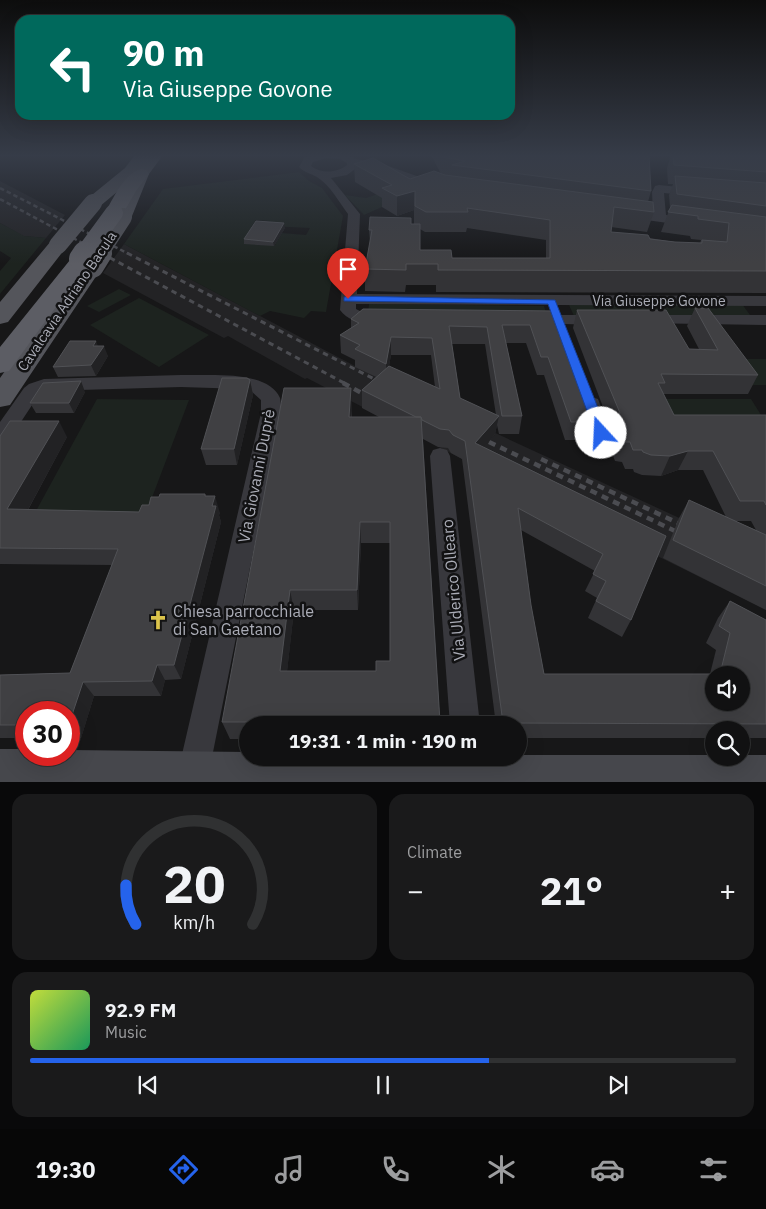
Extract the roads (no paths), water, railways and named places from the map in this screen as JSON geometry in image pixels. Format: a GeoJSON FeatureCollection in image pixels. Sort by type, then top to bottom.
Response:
{"type":"FeatureCollection","features":[{"type":"Feature","properties":{"kind":"highway"},"geometry":{"type":"LineString","coordinates":[[0,341],[75,256],[108,210]]}},
{"type":"Feature","properties":{"kind":"highway","name":"Cavalcavia Adriano Bacula"},"geometry":{"type":"LineString","coordinates":[[0,365],[45,305],[75,256]]}},
{"type":"Feature","properties":{"kind":"main road","name":"Cavalcavia Adriano Bacula"},"geometry":{"type":"LineString","coordinates":[[108,210],[122,191]]}},
{"type":"Feature","properties":{"kind":"main road","name":"Cavalcavia Adriano Bacula"},"geometry":{"type":"LineString","coordinates":[[0,398],[75,256],[122,191]]}},
{"type":"Feature","properties":{"kind":"main road","name":"Cavalcavia Adriano Bacula"},"geometry":{"type":"LineString","coordinates":[[0,317],[75,256]]}},
{"type":"Feature","properties":{"kind":"main road"},"geometry":{"type":"LineString","coordinates":[[0,772],[193,777],[470,768],[766,779]]}},
{"type":"Feature","properties":{"kind":"street"},"geometry":{"type":"LineString","coordinates":[[340,191],[351,209],[354,218],[348,310],[354,316],[360,318],[391,318]]}},
{"type":"Feature","properties":{"kind":"street"},"geometry":{"type":"LineString","coordinates":[[659,191],[660,218]]}},
{"type":"Feature","properties":{"kind":"street"},"geometry":{"type":"LineString","coordinates":[[691,191],[711,193]]}},
{"type":"Feature","properties":{"kind":"street"},"geometry":{"type":"LineString","coordinates":[[612,212],[700,224]]}},
{"type":"Feature","properties":{"kind":"street","name":"Via Giuseppe Govone"},"geometry":{"type":"LineString","coordinates":[[348,299],[552,302],[766,301]]}},
{"type":"Feature","properties":{"kind":"street"},"geometry":{"type":"LineString","coordinates":[[552,302],[566,338]]}},
{"type":"Feature","properties":{"kind":"street","name":"Via Giuseppe Govone"},"geometry":{"type":"LineString","coordinates":[[520,320],[766,320]]}},
{"type":"Feature","properties":{"kind":"street","name":"Via Giovanni Duprè"},"geometry":{"type":"LineString","coordinates":[[0,438],[31,392],[44,385],[227,381],[257,386],[266,392],[271,399],[271,413],[193,777]]}},
{"type":"Feature","properties":{"kind":"street"},"geometry":{"type":"LineString","coordinates":[[585,390],[601,433]]}},
{"type":"Feature","properties":{"kind":"street","name":"Via Ulderico Ollearo"},"geometry":{"type":"LineString","coordinates":[[440,456],[464,716]]}},
{"type":"Feature","properties":{"kind":"railway"},"geometry":{"type":"LineString","coordinates":[[7,191],[129,254]]}},
{"type":"Feature","properties":{"kind":"railway"},"geometry":{"type":"LineString","coordinates":[[0,199],[103,254]]}},
{"type":"Feature","properties":{"kind":"railway"},"geometry":{"type":"LineString","coordinates":[[101,253],[346,384]]}},
{"type":"Feature","properties":{"kind":"railway"},"geometry":{"type":"LineString","coordinates":[[127,253],[384,384]]}},
{"type":"Feature","properties":{"kind":"railway"},"geometry":{"type":"LineString","coordinates":[[343,383],[373,399]]}},
{"type":"Feature","properties":{"kind":"railway"},"geometry":{"type":"LineString","coordinates":[[381,383],[385,385]]}},
{"type":"Feature","properties":{"kind":"railway"},"geometry":{"type":"LineString","coordinates":[[489,442],[675,531]]}},
{"type":"Feature","properties":{"kind":"railway"},"geometry":{"type":"LineString","coordinates":[[541,459],[678,523]]}},
{"type":"Feature","properties":{"kind":"place","name":"Chiesa parrocchiale di San Gaetano"},"geometry":{"type":"Point","coordinates":[158,620]}}]}
